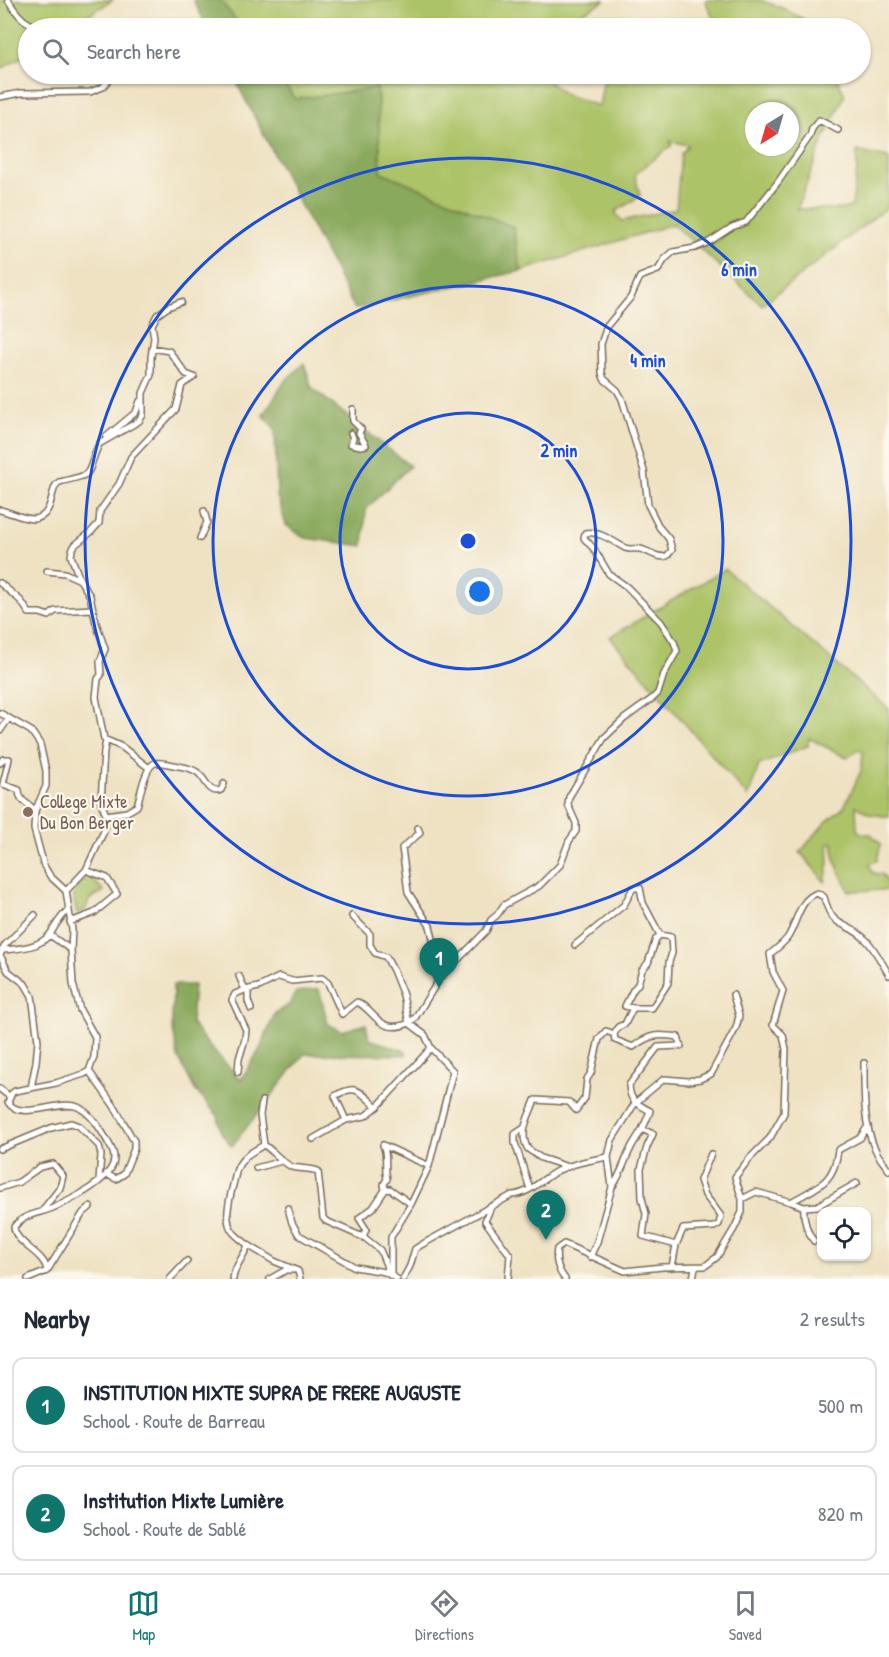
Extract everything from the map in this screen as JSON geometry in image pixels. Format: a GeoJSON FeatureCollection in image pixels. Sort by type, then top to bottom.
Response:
{"type":"FeatureCollection","features":[{"type":"Feature","properties":{"kind":"street"},"geometry":{"type":"LineString","coordinates":[[8,0],[21,18]]}},
{"type":"Feature","properties":{"kind":"street"},"geometry":{"type":"LineString","coordinates":[[0,97],[21,93],[90,92],[105,84]]}},
{"type":"Feature","properties":{"kind":"street"},"geometry":{"type":"LineString","coordinates":[[238,1072],[238,1059],[246,1030],[232,1000],[236,994],[259,987],[279,977],[292,981],[322,978],[328,983],[342,1014],[357,1002],[362,1004],[377,1021],[392,1026],[403,1026],[415,1018],[440,978],[486,931],[490,920],[497,915],[504,904],[539,886],[560,866],[569,841],[576,831],[576,823],[568,805],[569,796],[604,738],[658,693],[664,674],[677,651],[661,622],[627,587],[609,574],[594,549],[584,538],[585,534],[592,532],[614,540],[628,549],[640,549],[663,557],[672,550],[669,539],[659,527],[648,505],[644,471],[622,399],[617,390],[604,379],[602,373],[603,335],[614,317],[631,297],[640,277],[658,270],[673,252],[695,248],[710,242],[732,227],[746,222],[778,182],[819,120],[838,130]]}},
{"type":"Feature","properties":{"kind":"street"},"geometry":{"type":"LineString","coordinates":[[0,510],[35,520],[43,517],[48,510],[56,485],[89,473],[95,453],[103,440],[122,432],[138,420],[142,415],[143,393],[151,375],[153,325],[157,315],[181,302]]}},
{"type":"Feature","properties":{"kind":"street"},"geometry":{"type":"LineString","coordinates":[[66,891],[87,870],[104,831],[106,815],[101,802],[106,741],[101,732],[96,697],[98,679],[101,675],[99,661],[105,649],[90,596],[80,580],[71,556],[75,545],[99,523],[100,511],[119,484],[131,457],[176,409],[182,385],[194,376],[186,374],[169,351],[152,348]]}},
{"type":"Feature","properties":{"kind":"street"},"geometry":{"type":"LineString","coordinates":[[351,433],[353,438],[351,444],[366,445],[359,433],[361,429],[353,421],[353,409]]}},
{"type":"Feature","properties":{"kind":"street"},"geometry":{"type":"LineString","coordinates":[[200,538],[207,522],[204,511]]}},
{"type":"Feature","properties":{"kind":"street"},"geometry":{"type":"LineString","coordinates":[[47,571],[65,573],[80,580]]}},
{"type":"Feature","properties":{"kind":"street"},"geometry":{"type":"LineString","coordinates":[[0,583],[21,601],[29,613],[49,616],[55,611],[92,609]]}},
{"type":"Feature","properties":{"kind":"street"},"geometry":{"type":"LineString","coordinates":[[0,713],[36,735],[43,753],[46,786],[35,811],[34,830],[44,866],[50,876],[66,891],[72,930],[73,984],[80,1010],[95,1037],[96,1048],[89,1071],[72,1079],[15,1090],[9,1096],[8,1102],[16,1109],[28,1110],[78,1107],[95,1123],[114,1157],[113,1166],[107,1173],[83,1193],[23,1218],[14,1227],[14,1231],[46,1263],[47,1271]]}},
{"type":"Feature","properties":{"kind":"street"},"geometry":{"type":"LineString","coordinates":[[0,731],[9,718]]}},
{"type":"Feature","properties":{"kind":"street"},"geometry":{"type":"LineString","coordinates":[[106,741],[122,747],[149,768]]}},
{"type":"Feature","properties":{"kind":"street"},"geometry":{"type":"LineString","coordinates":[[0,763],[3,759],[9,759],[3,784],[19,790],[19,796],[23,802],[35,811]]}},
{"type":"Feature","properties":{"kind":"street"},"geometry":{"type":"LineString","coordinates":[[106,815],[127,812],[137,806],[149,768],[156,763],[194,770],[216,792],[221,790],[224,784]]}},
{"type":"Feature","properties":{"kind":"street"},"geometry":{"type":"LineString","coordinates":[[418,828],[420,834],[402,848],[408,892],[430,926],[436,951],[440,955],[460,956]]}},
{"type":"Feature","properties":{"kind":"street"},"geometry":{"type":"LineString","coordinates":[[70,922],[94,913],[117,894],[107,878],[87,870]]}},
{"type":"Feature","properties":{"kind":"street"},"geometry":{"type":"LineString","coordinates":[[575,945],[624,905],[633,888],[640,888],[644,903],[660,935]]}},
{"type":"Feature","properties":{"kind":"street"},"geometry":{"type":"LineString","coordinates":[[565,1279],[556,1256],[560,1245],[564,1244],[625,1271],[644,1268],[705,1266],[717,1257],[734,1229],[741,1212],[742,1199],[735,1177],[750,1158],[771,1138],[784,1113],[786,1049],[783,1035],[773,1024],[783,991],[773,972],[770,954],[788,938],[804,903],[812,895],[817,893],[824,897],[827,910],[837,923],[853,929],[868,941],[889,975]]}},
{"type":"Feature","properties":{"kind":"street"},"geometry":{"type":"LineString","coordinates":[[1,951],[32,946],[50,935],[58,920],[68,910]]}},
{"type":"Feature","properties":{"kind":"street"},"geometry":{"type":"LineString","coordinates":[[31,1088],[38,1041],[32,996],[25,984],[8,971],[0,955],[1,951],[35,915]]}},
{"type":"Feature","properties":{"kind":"street"},"geometry":{"type":"LineString","coordinates":[[352,916],[370,934],[370,945],[375,953],[386,957],[393,970],[403,995],[409,1023],[425,1035],[431,1048],[453,1071],[429,1166],[411,1204],[391,1237],[392,1278]]}},
{"type":"Feature","properties":{"kind":"street"},"geometry":{"type":"LineString","coordinates":[[50,935],[71,950]]}},
{"type":"Feature","properties":{"kind":"street"},"geometry":{"type":"LineString","coordinates":[[660,935],[671,937],[672,952],[668,983],[652,1008],[625,1006],[638,984],[642,970],[648,963],[656,939],[660,935]]}},
{"type":"Feature","properties":{"kind":"street"},"geometry":{"type":"LineString","coordinates":[[239,976],[252,1009]]}},
{"type":"Feature","properties":{"kind":"street"},"geometry":{"type":"LineString","coordinates":[[612,1187],[608,1157],[612,1140],[635,1103],[664,1079],[688,1081],[711,1074],[736,1028],[739,1016],[733,996]]}},
{"type":"Feature","properties":{"kind":"street"},"geometry":{"type":"LineString","coordinates":[[590,1257],[597,1242],[612,1187],[633,1145],[644,1130],[650,1111],[635,1103],[630,1097],[629,1085],[658,1047],[681,1046],[678,1037],[657,1034],[643,1039],[633,1047],[615,1040],[614,1034],[618,1027],[625,1024],[633,1008]]}},
{"type":"Feature","properties":{"kind":"street"},"geometry":{"type":"LineString","coordinates":[[568,1167],[541,1158],[528,1149],[523,1136],[524,1128],[535,1100],[568,1102],[576,1110],[585,1098],[587,1079],[591,1073],[599,1039],[606,1031],[614,1034]]}},
{"type":"Feature","properties":{"kind":"street"},"geometry":{"type":"LineString","coordinates":[[313,1139],[346,1120],[365,1116],[377,1107],[431,1048]]}},
{"type":"Feature","properties":{"kind":"street"},"geometry":{"type":"LineString","coordinates":[[864,1063],[864,1096],[868,1126],[875,1150],[889,1170]]}},
{"type":"Feature","properties":{"kind":"street"},"geometry":{"type":"LineString","coordinates":[[89,1071],[114,1106],[134,1141],[134,1149],[124,1174],[116,1179],[107,1173]]}},
{"type":"Feature","properties":{"kind":"street"},"geometry":{"type":"LineString","coordinates":[[0,1089],[9,1096]]}},
{"type":"Feature","properties":{"kind":"street"},"geometry":{"type":"LineString","coordinates":[[346,1120],[335,1096],[348,1089],[358,1090],[377,1107]]}},
{"type":"Feature","properties":{"kind":"street"},"geometry":{"type":"LineString","coordinates":[[262,1101],[260,1115],[264,1145],[280,1156],[282,1161],[295,1168],[318,1170],[321,1215],[324,1219],[363,1237],[380,1250],[392,1278]]}},
{"type":"Feature","properties":{"kind":"street"},"geometry":{"type":"LineString","coordinates":[[1,1148],[51,1128],[71,1123],[79,1126],[99,1146],[99,1181]]}},
{"type":"Feature","properties":{"kind":"street"},"geometry":{"type":"LineString","coordinates":[[791,1202],[822,1184],[831,1176],[837,1162],[838,1150],[860,1138],[868,1126]]}},
{"type":"Feature","properties":{"kind":"street"},"geometry":{"type":"LineString","coordinates":[[524,1128],[515,1134],[514,1143],[530,1189]]}},
{"type":"Feature","properties":{"kind":"street"},"geometry":{"type":"LineString","coordinates":[[644,1130],[653,1134],[641,1169],[642,1198],[646,1214],[643,1236],[676,1245]]}},
{"type":"Feature","properties":{"kind":"street"},"geometry":{"type":"LineString","coordinates":[[264,1145],[244,1157],[238,1166],[228,1213],[229,1225],[233,1232],[248,1245],[274,1261],[298,1271]]}},
{"type":"Feature","properties":{"kind":"street"},"geometry":{"type":"LineString","coordinates":[[363,1237],[366,1229],[359,1218],[373,1208],[385,1190],[386,1151],[383,1145],[429,1166]]}},
{"type":"Feature","properties":{"kind":"street"},"geometry":{"type":"LineString","coordinates":[[672,1267],[676,1245],[683,1229],[714,1227],[719,1224],[721,1216],[705,1195],[700,1180],[711,1154]]}},
{"type":"Feature","properties":{"kind":"street"},"geometry":{"type":"LineString","coordinates":[[403,1279],[415,1249],[467,1218],[512,1195],[523,1194],[557,1171],[608,1157]]}},
{"type":"Feature","properties":{"kind":"street"},"geometry":{"type":"LineString","coordinates":[[256,1168],[282,1161]]}},
{"type":"Feature","properties":{"kind":"street"},"geometry":{"type":"LineString","coordinates":[[0,1188],[19,1182],[40,1167],[49,1164],[56,1166],[63,1176],[60,1188],[44,1211]]}},
{"type":"Feature","properties":{"kind":"street"},"geometry":{"type":"LineString","coordinates":[[742,1199],[756,1192],[804,1207],[817,1206],[857,1183]]}},
{"type":"Feature","properties":{"kind":"street"},"geometry":{"type":"LineString","coordinates":[[385,1190],[390,1189],[411,1204]]}},
{"type":"Feature","properties":{"kind":"street"},"geometry":{"type":"LineString","coordinates":[[28,1279],[47,1271],[83,1214],[90,1207]]}},
{"type":"Feature","properties":{"kind":"street"},"geometry":{"type":"LineString","coordinates":[[491,1207],[485,1221],[510,1255],[508,1279]]}},
{"type":"Feature","properties":{"kind":"street"},"geometry":{"type":"LineString","coordinates":[[804,1207],[804,1218],[810,1237],[814,1241]]}},
{"type":"Feature","properties":{"kind":"street"},"geometry":{"type":"LineString","coordinates":[[288,1208],[292,1223],[299,1234],[355,1267],[385,1272],[392,1278]]}},
{"type":"Feature","properties":{"kind":"street"},"geometry":{"type":"LineString","coordinates":[[233,1279],[235,1269],[248,1245]]}},
{"type":"Feature","properties":{"kind":"street"},"geometry":{"type":"LineString","coordinates":[[170,1279],[187,1261]]}},
{"type":"Feature","properties":{"kind":"street"},"geometry":{"type":"LineString","coordinates":[[693,1279],[695,1267]]}},
{"type":"Feature","properties":{"kind":"street"},"geometry":{"type":"LineString","coordinates":[[270,1279],[286,1270],[298,1271]]}},
{"type":"Feature","properties":{"kind":"street"},"geometry":{"type":"LineString","coordinates":[[298,1271],[300,1279]]}},
{"type":"Feature","properties":{"kind":"green space"},"geometry":{"type":"Polygon","coordinates":[[[0,0],[113,0],[83,18],[18,18],[18,59],[0,70],[0,0]]]}},
{"type":"Feature","properties":{"kind":"green space"},"geometry":{"type":"Polygon","coordinates":[[[193,0],[220,0],[234,18],[203,18],[193,0]]]}},
{"type":"Feature","properties":{"kind":"green space"},"geometry":{"type":"Polygon","coordinates":[[[220,0],[606,0],[572,18],[234,18],[220,0]]]}},
{"type":"Feature","properties":{"kind":"green space"},"geometry":{"type":"Polygon","coordinates":[[[705,0],[760,0],[801,18],[713,18],[705,0]]]}},
{"type":"Feature","properties":{"kind":"green space"},"geometry":{"type":"Polygon","coordinates":[[[237,84],[284,84],[296,99],[377,88],[381,172],[513,227],[521,271],[355,309],[237,84]]]}},
{"type":"Feature","properties":{"kind":"green space"},"geometry":{"type":"Polygon","coordinates":[[[284,84],[552,84],[566,95],[599,106],[603,84],[840,84],[845,95],[822,143],[797,209],[844,209],[852,206],[857,151],[889,158],[889,206],[762,305],[673,224],[521,271],[513,227],[381,172],[377,88],[296,99],[284,84]],[[670,141],[672,145],[635,174],[640,196],[615,212],[622,221],[676,209],[681,154],[688,145],[670,141]]]}},
{"type":"Feature","properties":{"kind":"green space"},"geometry":{"type":"Polygon","coordinates":[[[304,363],[312,388],[410,466],[366,509],[363,546],[305,538],[286,525],[277,496],[275,429],[263,415],[285,381],[304,363]]]}},
{"type":"Feature","properties":{"kind":"green space"},"geometry":{"type":"Polygon","coordinates":[[[725,569],[889,709],[889,817],[870,814],[856,806],[857,830],[863,834],[871,834],[881,844],[877,861],[869,864],[873,873],[882,874],[889,884],[889,890],[849,891],[835,861],[833,843],[828,844],[829,863],[825,882],[800,852],[825,823],[844,807],[861,771],[863,752],[858,750],[847,758],[809,738],[808,746],[759,765],[748,797],[610,637],[725,569]]]}},
{"type":"Feature","properties":{"kind":"green space"},"geometry":{"type":"Polygon","coordinates":[[[89,876],[104,891],[90,899],[85,910],[77,914],[74,901],[75,892],[89,876]]]}},
{"type":"Feature","properties":{"kind":"green space"},"geometry":{"type":"Polygon","coordinates":[[[173,985],[194,985],[191,1023],[241,1080],[260,1049],[275,1013],[290,1004],[296,992],[319,989],[328,1024],[342,1031],[366,1024],[369,1039],[406,1051],[406,1055],[304,1054],[232,1146],[221,1133],[218,1116],[195,1090],[178,1057],[172,1025],[173,985]]]}},
{"type":"Feature","properties":{"kind":"place","name":"College Mixte Du Bon Berger"},"geometry":{"type":"Point","coordinates":[28,812]}},
{"type":"Feature","properties":{"kind":"place","name":"INSTITUTION MIXTE SUPRA DE FRERE AUGUSTE"},"geometry":{"type":"Point","coordinates":[439,988]}},
{"type":"Feature","properties":{"kind":"place","name":"Institution Mixte Lumière"},"geometry":{"type":"Point","coordinates":[546,1240]}}]}
